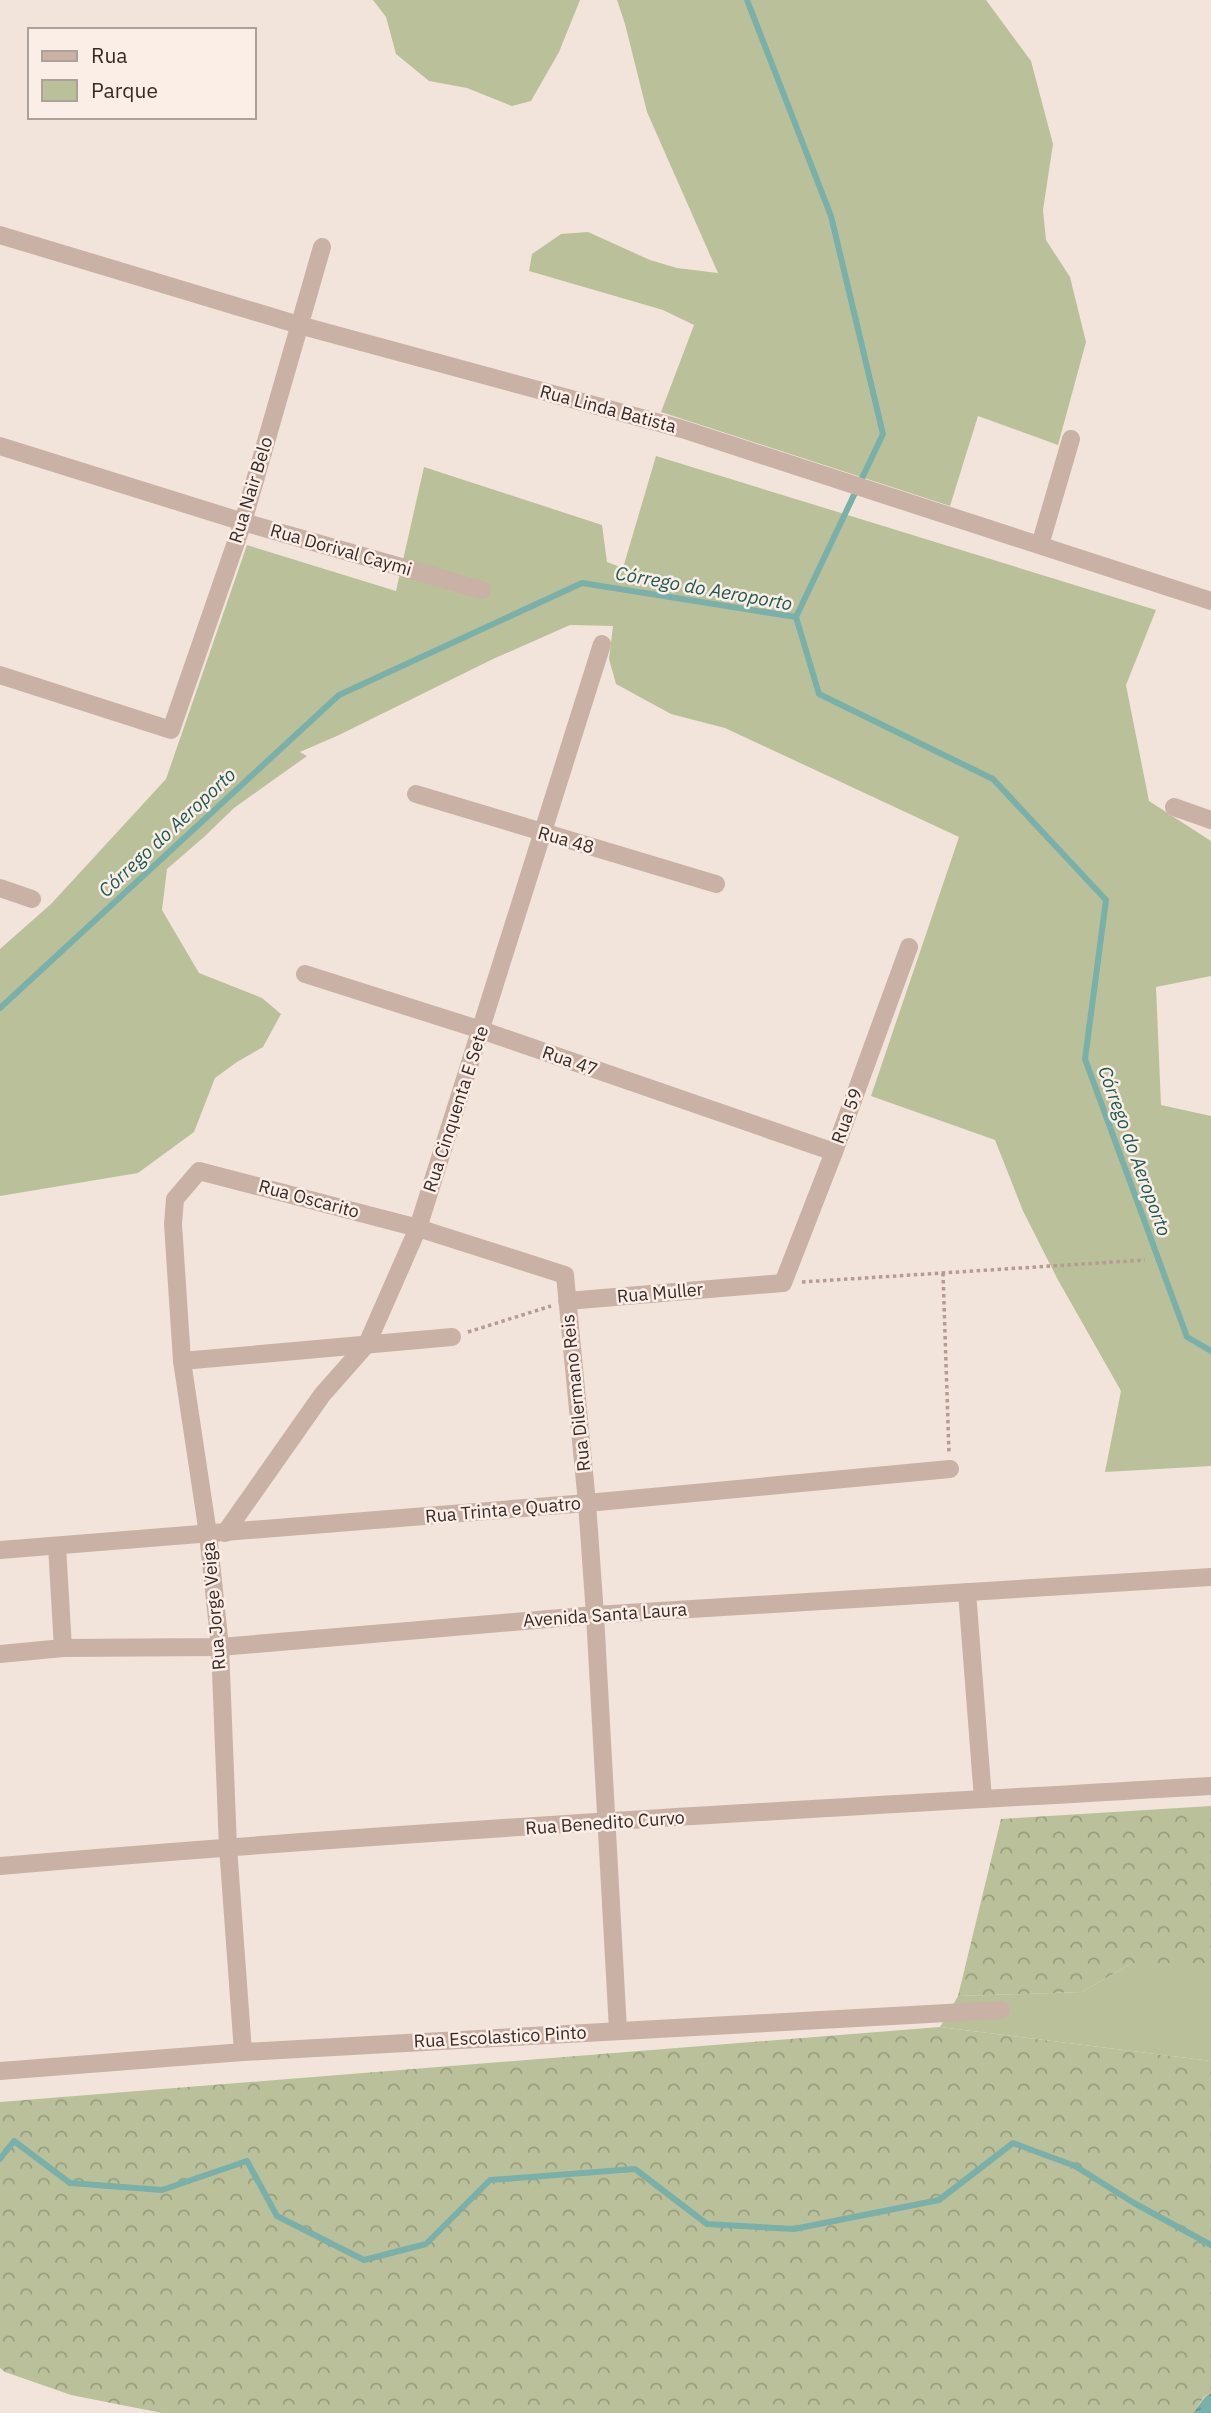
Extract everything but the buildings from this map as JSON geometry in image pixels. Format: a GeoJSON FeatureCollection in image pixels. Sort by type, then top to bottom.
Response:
{"type":"FeatureCollection","features":[{"type":"Feature","properties":{"kind":"street","name":"Rua Linda Batista"},"geometry":{"type":"LineString","coordinates":[[0,235],[299,325],[682,429],[1211,601]]}},
{"type":"Feature","properties":{"kind":"street","name":"Rua Nair Belo"},"geometry":{"type":"LineString","coordinates":[[0,675],[170,730],[243,522],[322,247]]}},
{"type":"Feature","properties":{"kind":"street"},"geometry":{"type":"LineString","coordinates":[[1040,545],[1072,439]]}},
{"type":"Feature","properties":{"kind":"street","name":"Rua Dorival Caymi"},"geometry":{"type":"LineString","coordinates":[[0,446],[243,522],[482,590]]}},
{"type":"Feature","properties":{"kind":"street","name":"Rua Cinquenta E Sete"},"geometry":{"type":"LineString","coordinates":[[216,1534],[322,1395],[367,1344],[418,1228],[602,644]]}},
{"type":"Feature","properties":{"kind":"street","name":"Rua 48"},"geometry":{"type":"LineString","coordinates":[[416,794],[716,884]]}},
{"type":"Feature","properties":{"kind":"street"},"geometry":{"type":"LineString","coordinates":[[1174,807],[1211,820]]}},
{"type":"Feature","properties":{"kind":"street"},"geometry":{"type":"LineString","coordinates":[[0,888],[32,899]]}},
{"type":"Feature","properties":{"kind":"street","name":"Rua 59"},"geometry":{"type":"LineString","coordinates":[[783,1283],[834,1152],[908,947]]}},
{"type":"Feature","properties":{"kind":"street","name":"Rua 47"},"geometry":{"type":"LineString","coordinates":[[305,974],[481,1030],[834,1152]]}},
{"type":"Feature","properties":{"kind":"street","name":"Rua Oscarito"},"geometry":{"type":"LineString","coordinates":[[199,1171],[418,1228],[565,1275],[567,1301]]}},
{"type":"Feature","properties":{"kind":"street","name":"Rua Jorge Veiga"},"geometry":{"type":"LineString","coordinates":[[199,1171],[175,1199],[173,1224],[182,1362],[216,1534],[228,1847],[243,2052]]}},
{"type":"Feature","properties":{"kind":"street","name":"Rua Muller"},"geometry":{"type":"LineString","coordinates":[[567,1301],[783,1283]]}},
{"type":"Feature","properties":{"kind":"street","name":"Rua Dilermano Reis"},"geometry":{"type":"LineString","coordinates":[[567,1301],[595,1615],[618,2030]]}},
{"type":"Feature","properties":{"kind":"street"},"geometry":{"type":"LineString","coordinates":[[182,1362],[453,1337]]}},
{"type":"Feature","properties":{"kind":"street","name":"Rua Trinta e Quatro"},"geometry":{"type":"LineString","coordinates":[[0,1550],[587,1503],[950,1469]]}},
{"type":"Feature","properties":{"kind":"street"},"geometry":{"type":"LineString","coordinates":[[57,1546],[63,1648]]}},
{"type":"Feature","properties":{"kind":"street","name":"Avenida Santa Laura"},"geometry":{"type":"LineString","coordinates":[[0,1654],[63,1648],[220,1647],[595,1615],[1211,1577]]}},
{"type":"Feature","properties":{"kind":"street"},"geometry":{"type":"LineString","coordinates":[[967,1592],[984,1799]]}},
{"type":"Feature","properties":{"kind":"street","name":"Rua Benedito Curvo"},"geometry":{"type":"LineString","coordinates":[[0,1866],[228,1847],[1211,1786]]}},
{"type":"Feature","properties":{"kind":"street","name":"Rua Escolastico Pinto"},"geometry":{"type":"LineString","coordinates":[[0,2071],[243,2052],[1001,2010]]}},
{"type":"Feature","properties":{"kind":"path"},"geometry":{"type":"LineString","coordinates":[[783,1283],[1145,1260]]}},
{"type":"Feature","properties":{"kind":"path"},"geometry":{"type":"LineString","coordinates":[[943,1273],[950,1469]]}},
{"type":"Feature","properties":{"kind":"path"},"geometry":{"type":"LineString","coordinates":[[453,1337],[567,1301]]}},
{"type":"Feature","properties":{"kind":"green space"},"geometry":{"type":"Polygon","coordinates":[[[373,0],[580,0],[559,52],[531,101],[512,106],[467,88],[429,81],[396,54],[386,17],[373,0]]]}},
{"type":"Feature","properties":{"kind":"green space"},"geometry":{"type":"Polygon","coordinates":[[[617,0],[986,0],[1031,61],[1053,144],[1043,210],[1046,240],[1070,277],[1086,342],[1058,445],[978,416],[950,506],[661,412],[694,325],[663,310],[529,271],[532,254],[561,234],[588,232],[650,260],[677,268],[718,273],[647,112],[617,0]]]}},
{"type":"Feature","properties":{"kind":"green space"},"geometry":{"type":"Polygon","coordinates":[[[656,456],[1156,610],[1126,685],[1149,801],[1211,841],[1211,976],[1156,987],[1161,1105],[1211,1116],[1211,1466],[1105,1472],[1121,1391],[1058,1280],[1023,1211],[995,1140],[871,1096],[959,837],[725,728],[671,714],[616,684],[609,659],[613,626],[570,625],[300,752],[307,756],[234,808],[167,869],[162,910],[199,973],[262,998],[281,1014],[263,1047],[215,1078],[194,1132],[138,1173],[0,1196],[0,949],[51,904],[166,779],[247,545],[396,591],[424,467],[602,525],[607,562],[623,568],[656,456]]]}},
{"type":"Feature","properties":{"kind":"green space"},"geometry":{"type":"Polygon","coordinates":[[[1211,1806],[1211,1963],[1132,1963],[1082,1992],[958,1996],[1001,1819],[1211,1806]]]}},
{"type":"Feature","properties":{"kind":"green space"},"geometry":{"type":"Polygon","coordinates":[[[1132,1963],[1211,1963],[1211,2061],[940,2027],[958,1996],[1082,1992],[1132,1963]]]}},
{"type":"Feature","properties":{"kind":"green space"},"geometry":{"type":"Polygon","coordinates":[[[940,2027],[1211,2061],[1211,2393],[1204,2397],[1193,2413],[162,2413],[71,2395],[0,2368],[0,2102],[940,2027]]]}},
{"type":"Feature","properties":{"kind":"water"},"geometry":{"type":"Polygon","coordinates":[[[1211,2393],[1211,2413],[1193,2413],[1205,2397],[1211,2393]]]}},
{"type":"Feature","properties":{"kind":"waterway"},"geometry":{"type":"LineString","coordinates":[[747,0],[831,216],[883,434],[796,617]]}},
{"type":"Feature","properties":{"kind":"waterway","name":"Córrego do Aeroporto"},"geometry":{"type":"LineString","coordinates":[[0,1008],[339,695],[582,583],[796,617],[819,694],[993,779],[1106,900],[1085,1059],[1187,1337],[1211,1351]]}},
{"type":"Feature","properties":{"kind":"waterway"},"geometry":{"type":"LineString","coordinates":[[0,2159],[14,2141],[70,2183],[162,2190],[247,2161],[277,2216],[364,2260],[426,2244],[490,2180],[635,2169],[707,2224],[794,2229],[939,2200],[1013,2143],[1075,2166],[1134,2203],[1211,2245]]}}]}
